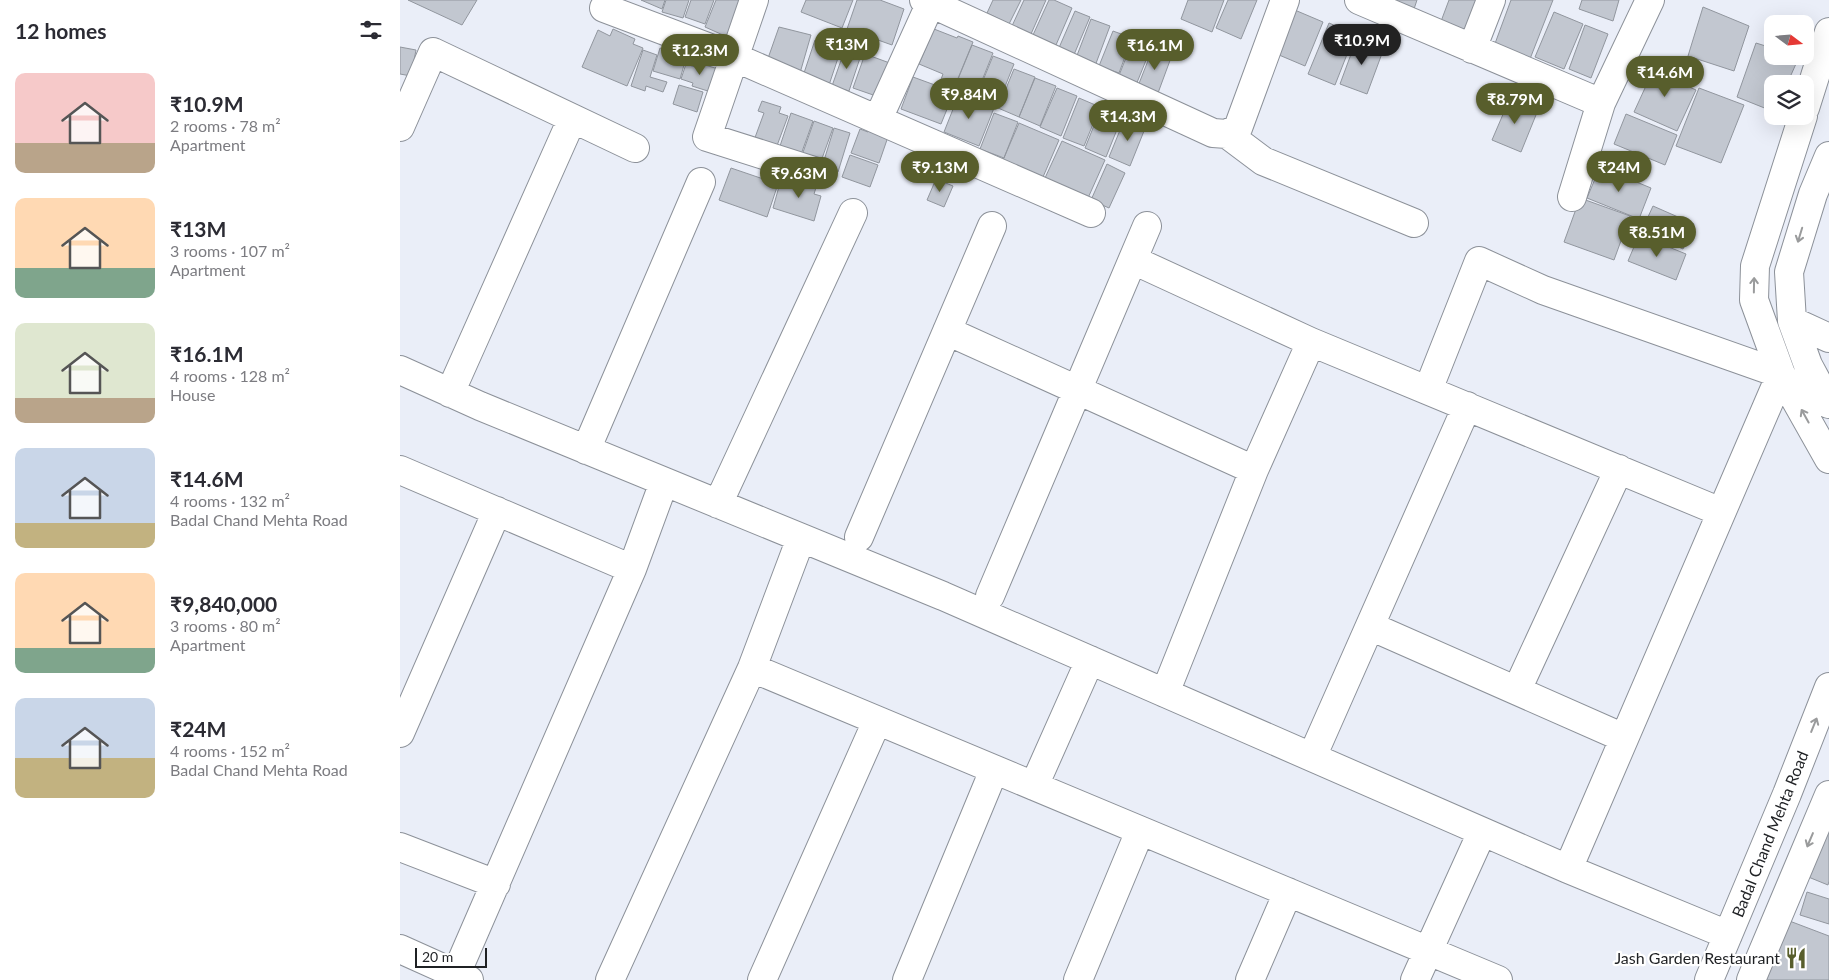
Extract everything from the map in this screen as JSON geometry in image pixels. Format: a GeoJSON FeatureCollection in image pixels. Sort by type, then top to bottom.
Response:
{"type":"FeatureCollection","features":[{"type":"Feature","properties":{"kind":"street"},"geometry":{"type":"LineString","coordinates":[[754,0],[707,137],[814,171]]}},
{"type":"Feature","properties":{"kind":"street"},"geometry":{"type":"LineString","coordinates":[[878,119],[929,1],[1212,133],[1228,134],[1238,128],[1285,0]]}},
{"type":"Feature","properties":{"kind":"street"},"geometry":{"type":"LineString","coordinates":[[1359,0],[1601,103]]}},
{"type":"Feature","properties":{"kind":"street"},"geometry":{"type":"LineString","coordinates":[[1472,49],[1491,0]]}},
{"type":"Feature","properties":{"kind":"street"},"geometry":{"type":"LineString","coordinates":[[1572,197],[1601,103],[1650,0]]}},
{"type":"Feature","properties":{"kind":"street"},"geometry":{"type":"LineString","coordinates":[[604,8],[734,57],[1091,213]]}},
{"type":"Feature","properties":{"kind":"street"},"geometry":{"type":"LineString","coordinates":[[1814,80],[1829,32]]}},
{"type":"Feature","properties":{"kind":"street"},"geometry":{"type":"LineString","coordinates":[[400,127],[433,52],[635,148]]}},
{"type":"Feature","properties":{"kind":"street"},"geometry":{"type":"LineString","coordinates":[[450,393],[572,118]]}},
{"type":"Feature","properties":{"kind":"street"},"geometry":{"type":"LineString","coordinates":[[1799,125],[1755,266],[1754,300],[1781,374],[1829,458]]}},
{"type":"Feature","properties":{"kind":"street"},"geometry":{"type":"LineString","coordinates":[[1228,134],[1263,162],[1414,223]]}},
{"type":"Feature","properties":{"kind":"street"},"geometry":{"type":"LineString","coordinates":[[1829,156],[1821,198],[1789,272],[1792,321],[1808,365],[1829,404]]}},
{"type":"Feature","properties":{"kind":"street"},"geometry":{"type":"LineString","coordinates":[[586,450],[701,182]]}},
{"type":"Feature","properties":{"kind":"street"},"geometry":{"type":"LineString","coordinates":[[718,504],[854,213]]}},
{"type":"Feature","properties":{"kind":"street"},"geometry":{"type":"LineString","coordinates":[[859,537],[992,226]]}},
{"type":"Feature","properties":{"kind":"street"},"geometry":{"type":"LineString","coordinates":[[990,596],[1147,226]]}},
{"type":"Feature","properties":{"kind":"street"},"geometry":{"type":"LineString","coordinates":[[1133,260],[1311,342],[1721,512]]}},
{"type":"Feature","properties":{"kind":"street"},"geometry":{"type":"LineString","coordinates":[[1428,390],[1479,261],[1544,290],[1781,374]]}},
{"type":"Feature","properties":{"kind":"street"},"geometry":{"type":"LineString","coordinates":[[1792,321],[1829,338]]}},
{"type":"Feature","properties":{"kind":"street"},"geometry":{"type":"LineString","coordinates":[[947,331],[1254,470]]}},
{"type":"Feature","properties":{"kind":"street"},"geometry":{"type":"LineString","coordinates":[[1165,693],[1254,470],[1311,342]]}},
{"type":"Feature","properties":{"kind":"street"},"geometry":{"type":"LineString","coordinates":[[400,370],[586,450],[943,596],[1482,832],[1728,935]]}},
{"type":"Feature","properties":{"kind":"street"},"geometry":{"type":"LineString","coordinates":[[1568,869],[1781,374]]}},
{"type":"Feature","properties":{"kind":"street"},"geometry":{"type":"LineString","coordinates":[[1312,757],[1467,406]]}},
{"type":"Feature","properties":{"kind":"street"},"geometry":{"type":"LineString","coordinates":[[1517,690],[1619,469]]}},
{"type":"Feature","properties":{"kind":"street"},"geometry":{"type":"LineString","coordinates":[[400,470],[632,569]]}},
{"type":"Feature","properties":{"kind":"street"},"geometry":{"type":"LineString","coordinates":[[400,949],[462,977],[496,884],[632,569],[664,482]]}},
{"type":"Feature","properties":{"kind":"street"},"geometry":{"type":"LineString","coordinates":[[400,733],[497,511]]}},
{"type":"Feature","properties":{"kind":"street"},"geometry":{"type":"LineString","coordinates":[[610,980],[752,668],[801,538]]}},
{"type":"Feature","properties":{"kind":"street"},"geometry":{"type":"LineString","coordinates":[[1370,626],[1624,738]]}},
{"type":"Feature","properties":{"kind":"street"},"geometry":{"type":"LineString","coordinates":[[1034,786],[1090,660]]}},
{"type":"Feature","properties":{"kind":"street"},"geometry":{"type":"LineString","coordinates":[[752,668],[1498,980]]}},
{"type":"Feature","properties":{"kind":"street","name":"Badal Chand Mehta Road"},"geometry":{"type":"LineString","coordinates":[[1709,980],[1829,687]]}},
{"type":"Feature","properties":{"kind":"street"},"geometry":{"type":"LineString","coordinates":[[762,980],[877,721]]}},
{"type":"Feature","properties":{"kind":"street"},"geometry":{"type":"LineString","coordinates":[[907,980],[994,770]]}},
{"type":"Feature","properties":{"kind":"street"},"geometry":{"type":"LineString","coordinates":[[1756,979],[1827,805]]}},
{"type":"Feature","properties":{"kind":"street"},"geometry":{"type":"LineString","coordinates":[[1078,980],[1140,831]]}},
{"type":"Feature","properties":{"kind":"street"},"geometry":{"type":"LineString","coordinates":[[1415,980],[1482,832]]}},
{"type":"Feature","properties":{"kind":"street"},"geometry":{"type":"LineString","coordinates":[[400,848],[496,884]]}},
{"type":"Feature","properties":{"kind":"street"},"geometry":{"type":"LineString","coordinates":[[1250,980],[1288,892]]}},
{"type":"Feature","properties":{"kind":"building"},"geometry":{"type":"Polygon","coordinates":[[[408,0],[477,0],[462,25],[408,0]]]}},
{"type":"Feature","properties":{"kind":"building"},"geometry":{"type":"Polygon","coordinates":[[[641,0],[665,0],[662,9],[641,0]]]}},
{"type":"Feature","properties":{"kind":"building"},"geometry":{"type":"Polygon","coordinates":[[[666,0],[689,0],[683,18],[662,12],[666,0]]]}},
{"type":"Feature","properties":{"kind":"building"},"geometry":{"type":"Polygon","coordinates":[[[691,0],[714,0],[705,24],[685,17],[691,0]]]}},
{"type":"Feature","properties":{"kind":"building"},"geometry":{"type":"Polygon","coordinates":[[[716,0],[744,0],[732,39],[705,27],[716,0]]]}},
{"type":"Feature","properties":{"kind":"building"},"geometry":{"type":"Polygon","coordinates":[[[806,0],[853,0],[842,28],[801,12],[806,0]]]}},
{"type":"Feature","properties":{"kind":"building"},"geometry":{"type":"Polygon","coordinates":[[[857,0],[880,0],[904,9],[892,45],[847,29],[857,0]]]}},
{"type":"Feature","properties":{"kind":"building"},"geometry":{"type":"Polygon","coordinates":[[[993,0],[1021,0],[1009,24],[987,13],[993,0]]]}},
{"type":"Feature","properties":{"kind":"building"},"geometry":{"type":"Polygon","coordinates":[[[1024,0],[1046,0],[1031,34],[1012,26],[1024,0]]]}},
{"type":"Feature","properties":{"kind":"building"},"geometry":{"type":"Polygon","coordinates":[[[1049,0],[1054,0],[1072,8],[1056,45],[1033,35],[1049,0]]]}},
{"type":"Feature","properties":{"kind":"building"},"geometry":{"type":"Polygon","coordinates":[[[1188,0],[1224,0],[1212,32],[1181,19],[1188,0]]]}},
{"type":"Feature","properties":{"kind":"building"},"geometry":{"type":"Polygon","coordinates":[[[1228,0],[1257,0],[1241,39],[1216,28],[1228,0]]]}},
{"type":"Feature","properties":{"kind":"building"},"geometry":{"type":"Polygon","coordinates":[[[1390,0],[1417,0],[1414,9],[1390,0]]]}},
{"type":"Feature","properties":{"kind":"building"},"geometry":{"type":"Polygon","coordinates":[[[1449,0],[1480,0],[1465,35],[1440,24],[1449,0]]]}},
{"type":"Feature","properties":{"kind":"building"},"geometry":{"type":"Polygon","coordinates":[[[1511,0],[1553,0],[1528,64],[1493,49],[1511,0]]]}},
{"type":"Feature","properties":{"kind":"building"},"geometry":{"type":"Polygon","coordinates":[[[1582,0],[1619,0],[1613,21],[1579,9],[1582,0]]]}},
{"type":"Feature","properties":{"kind":"building"},"geometry":{"type":"Polygon","coordinates":[[[1703,7],[1749,26],[1734,71],[1688,56],[1703,7]]]}},
{"type":"Feature","properties":{"kind":"building"},"geometry":{"type":"Polygon","coordinates":[[[1290,8],[1323,22],[1305,66],[1272,52],[1290,8]]]}},
{"type":"Feature","properties":{"kind":"building"},"geometry":{"type":"Polygon","coordinates":[[[1075,11],[1090,17],[1073,57],[1058,50],[1075,11]]]}},
{"type":"Feature","properties":{"kind":"building"},"geometry":{"type":"Polygon","coordinates":[[[1554,12],[1583,24],[1564,69],[1535,57],[1554,12]]]}},
{"type":"Feature","properties":{"kind":"building"},"geometry":{"type":"Polygon","coordinates":[[[1091,19],[1110,26],[1095,66],[1076,58],[1091,19]]]}},
{"type":"Feature","properties":{"kind":"building"},"geometry":{"type":"Polygon","coordinates":[[[1329,23],[1355,34],[1335,85],[1308,74],[1329,23]]]}},
{"type":"Feature","properties":{"kind":"building"},"geometry":{"type":"Polygon","coordinates":[[[1585,25],[1608,34],[1591,78],[1569,69],[1585,25]]]}},
{"type":"Feature","properties":{"kind":"building"},"geometry":{"type":"Polygon","coordinates":[[[779,27],[811,35],[800,73],[766,64],[779,27]]]}},
{"type":"Feature","properties":{"kind":"building"},"geometry":{"type":"Polygon","coordinates":[[[613,29],[635,39],[633,44],[643,48],[627,86],[582,67],[598,30],[610,36],[613,29]]]}},
{"type":"Feature","properties":{"kind":"building"},"geometry":{"type":"Polygon","coordinates":[[[934,29],[973,42],[954,88],[940,82],[943,74],[919,64],[934,29]]]}},
{"type":"Feature","properties":{"kind":"building"},"geometry":{"type":"Polygon","coordinates":[[[1113,31],[1132,38],[1119,73],[1099,66],[1113,31]]]}},
{"type":"Feature","properties":{"kind":"building"},"geometry":{"type":"Polygon","coordinates":[[[1357,38],[1384,48],[1367,94],[1340,84],[1357,38]]]}},
{"type":"Feature","properties":{"kind":"building"},"geometry":{"type":"Polygon","coordinates":[[[815,40],[841,49],[829,85],[803,76],[815,40]]]}},
{"type":"Feature","properties":{"kind":"building"},"geometry":{"type":"Polygon","coordinates":[[[1133,40],[1151,48],[1136,85],[1118,78],[1133,40]]]}},
{"type":"Feature","properties":{"kind":"building"},"geometry":{"type":"Polygon","coordinates":[[[1756,43],[1764,46],[1764,65],[1795,65],[1791,75],[1764,75],[1764,108],[1737,97],[1756,43]]]}},
{"type":"Feature","properties":{"kind":"building"},"geometry":{"type":"Polygon","coordinates":[[[972,45],[993,53],[977,93],[956,84],[972,45]]]}},
{"type":"Feature","properties":{"kind":"building"},"geometry":{"type":"Polygon","coordinates":[[[400,47],[416,50],[411,76],[400,74],[400,47]]]}},
{"type":"Feature","properties":{"kind":"building"},"geometry":{"type":"Polygon","coordinates":[[[660,48],[680,54],[677,62],[684,65],[680,79],[653,71],[660,48]]]}},
{"type":"Feature","properties":{"kind":"building"},"geometry":{"type":"Polygon","coordinates":[[[1153,48],[1172,55],[1158,93],[1138,86],[1153,48]]]}},
{"type":"Feature","properties":{"kind":"building"},"geometry":{"type":"Polygon","coordinates":[[[845,49],[861,55],[849,91],[832,86],[845,49]]]}},
{"type":"Feature","properties":{"kind":"building"},"geometry":{"type":"Polygon","coordinates":[[[643,50],[657,55],[650,77],[667,82],[663,92],[646,86],[645,91],[631,86],[643,50]]]}},
{"type":"Feature","properties":{"kind":"building"},"geometry":{"type":"Polygon","coordinates":[[[865,54],[898,66],[879,97],[853,88],[865,54]]]}},
{"type":"Feature","properties":{"kind":"building"},"geometry":{"type":"Polygon","coordinates":[[[993,56],[1014,64],[998,104],[977,95],[993,56]]]}},
{"type":"Feature","properties":{"kind":"building"},"geometry":{"type":"Polygon","coordinates":[[[699,63],[718,69],[711,92],[692,86],[693,83],[681,79],[686,64],[698,68],[699,63]]]}},
{"type":"Feature","properties":{"kind":"building"},"geometry":{"type":"Polygon","coordinates":[[[1656,64],[1682,75],[1678,82],[1696,90],[1677,131],[1634,112],[1656,64]]]}},
{"type":"Feature","properties":{"kind":"building"},"geometry":{"type":"Polygon","coordinates":[[[1014,69],[1035,77],[1019,117],[998,108],[1014,69]]]}},
{"type":"Feature","properties":{"kind":"building"},"geometry":{"type":"Polygon","coordinates":[[[913,77],[954,92],[941,124],[901,109],[913,77]]]}},
{"type":"Feature","properties":{"kind":"building"},"geometry":{"type":"Polygon","coordinates":[[[1035,78],[1056,86],[1040,126],[1019,117],[1035,78]]]}},
{"type":"Feature","properties":{"kind":"building"},"geometry":{"type":"Polygon","coordinates":[[[679,85],[703,92],[697,112],[673,104],[679,85]]]}},
{"type":"Feature","properties":{"kind":"building"},"geometry":{"type":"Polygon","coordinates":[[[1057,88],[1077,96],[1061,136],[1040,127],[1057,88]]]}},
{"type":"Feature","properties":{"kind":"building"},"geometry":{"type":"Polygon","coordinates":[[[1699,88],[1744,105],[1721,163],[1676,146],[1699,88]]]}},
{"type":"Feature","properties":{"kind":"building"},"geometry":{"type":"Polygon","coordinates":[[[959,94],[994,108],[979,146],[944,132],[959,94]]]}},
{"type":"Feature","properties":{"kind":"building"},"geometry":{"type":"Polygon","coordinates":[[[1079,98],[1100,107],[1084,146],[1063,138],[1079,98]]]}},
{"type":"Feature","properties":{"kind":"building"},"geometry":{"type":"Polygon","coordinates":[[[1510,98],[1538,110],[1521,152],[1492,140],[1510,98]]]}},
{"type":"Feature","properties":{"kind":"building"},"geometry":{"type":"Polygon","coordinates":[[[762,101],[781,107],[779,113],[788,116],[775,151],[753,143],[764,113],[758,111],[762,101]]]}},
{"type":"Feature","properties":{"kind":"building"},"geometry":{"type":"Polygon","coordinates":[[[1101,108],[1122,117],[1106,157],[1085,148],[1101,108]]]}},
{"type":"Feature","properties":{"kind":"building"},"geometry":{"type":"Polygon","coordinates":[[[791,113],[813,121],[799,160],[778,152],[791,113]]]}},
{"type":"Feature","properties":{"kind":"building"},"geometry":{"type":"Polygon","coordinates":[[[994,113],[1018,122],[1004,158],[980,149],[994,113]]]}},
{"type":"Feature","properties":{"kind":"building"},"geometry":{"type":"Polygon","coordinates":[[[1626,114],[1677,135],[1665,165],[1614,144],[1626,114]]]}},
{"type":"Feature","properties":{"kind":"building"},"geometry":{"type":"Polygon","coordinates":[[[1125,118],[1146,126],[1130,166],[1109,157],[1125,118]]]}},
{"type":"Feature","properties":{"kind":"building"},"geometry":{"type":"Polygon","coordinates":[[[814,121],[833,128],[820,164],[801,158],[814,121]]]}},
{"type":"Feature","properties":{"kind":"building"},"geometry":{"type":"Polygon","coordinates":[[[1019,123],[1059,140],[1043,177],[1003,160],[1019,123]]]}},
{"type":"Feature","properties":{"kind":"building"},"geometry":{"type":"Polygon","coordinates":[[[870,125],[890,131],[879,163],[851,153],[860,129],[868,132],[870,125]]]}},
{"type":"Feature","properties":{"kind":"building"},"geometry":{"type":"Polygon","coordinates":[[[834,128],[850,133],[838,172],[822,167],[834,128]]]}},
{"type":"Feature","properties":{"kind":"building"},"geometry":{"type":"Polygon","coordinates":[[[1062,141],[1105,160],[1088,198],[1045,178],[1062,141]]]}},
{"type":"Feature","properties":{"kind":"building"},"geometry":{"type":"Polygon","coordinates":[[[850,155],[878,165],[870,187],[842,177],[850,155]]]}},
{"type":"Feature","properties":{"kind":"building"},"geometry":{"type":"Polygon","coordinates":[[[1107,164],[1125,173],[1109,208],[1091,200],[1107,164]]]}},
{"type":"Feature","properties":{"kind":"building"},"geometry":{"type":"Polygon","coordinates":[[[1600,167],[1651,188],[1639,219],[1587,198],[1600,167]]]}},
{"type":"Feature","properties":{"kind":"building"},"geometry":{"type":"Polygon","coordinates":[[[731,168],[778,184],[767,217],[719,200],[731,168]]]}},
{"type":"Feature","properties":{"kind":"building"},"geometry":{"type":"Polygon","coordinates":[[[801,176],[818,181],[814,194],[821,196],[814,221],[773,208],[780,183],[797,188],[801,176]]]}},
{"type":"Feature","properties":{"kind":"building"},"geometry":{"type":"Polygon","coordinates":[[[936,179],[953,186],[944,207],[927,200],[936,179]]]}},
{"type":"Feature","properties":{"kind":"building"},"geometry":{"type":"Polygon","coordinates":[[[1580,198],[1630,216],[1614,260],[1564,242],[1580,198]]]}},
{"type":"Feature","properties":{"kind":"building"},"geometry":{"type":"Polygon","coordinates":[[[1653,206],[1694,224],[1683,249],[1642,230],[1653,206]]]}},
{"type":"Feature","properties":{"kind":"building"},"geometry":{"type":"Polygon","coordinates":[[[1639,235],[1686,254],[1676,280],[1628,261],[1639,235]]]}},
{"type":"Feature","properties":{"kind":"building"},"geometry":{"type":"Polygon","coordinates":[[[1829,824],[1829,881],[1828,885],[1801,874],[1829,824]]]}},
{"type":"Feature","properties":{"kind":"building"},"geometry":{"type":"Polygon","coordinates":[[[1807,892],[1829,899],[1829,924],[1800,915],[1807,892]]]}},
{"type":"Feature","properties":{"kind":"building","name":"Jash Garden Restaurant"},"geometry":{"type":"Polygon","coordinates":[[[1779,917],[1829,936],[1829,980],[1756,980],[1779,917]]]}},
{"type":"Feature","properties":{"kind":"place","name":"Jash Garden Restaurant"},"geometry":{"type":"Point","coordinates":[1796,958]}}]}
